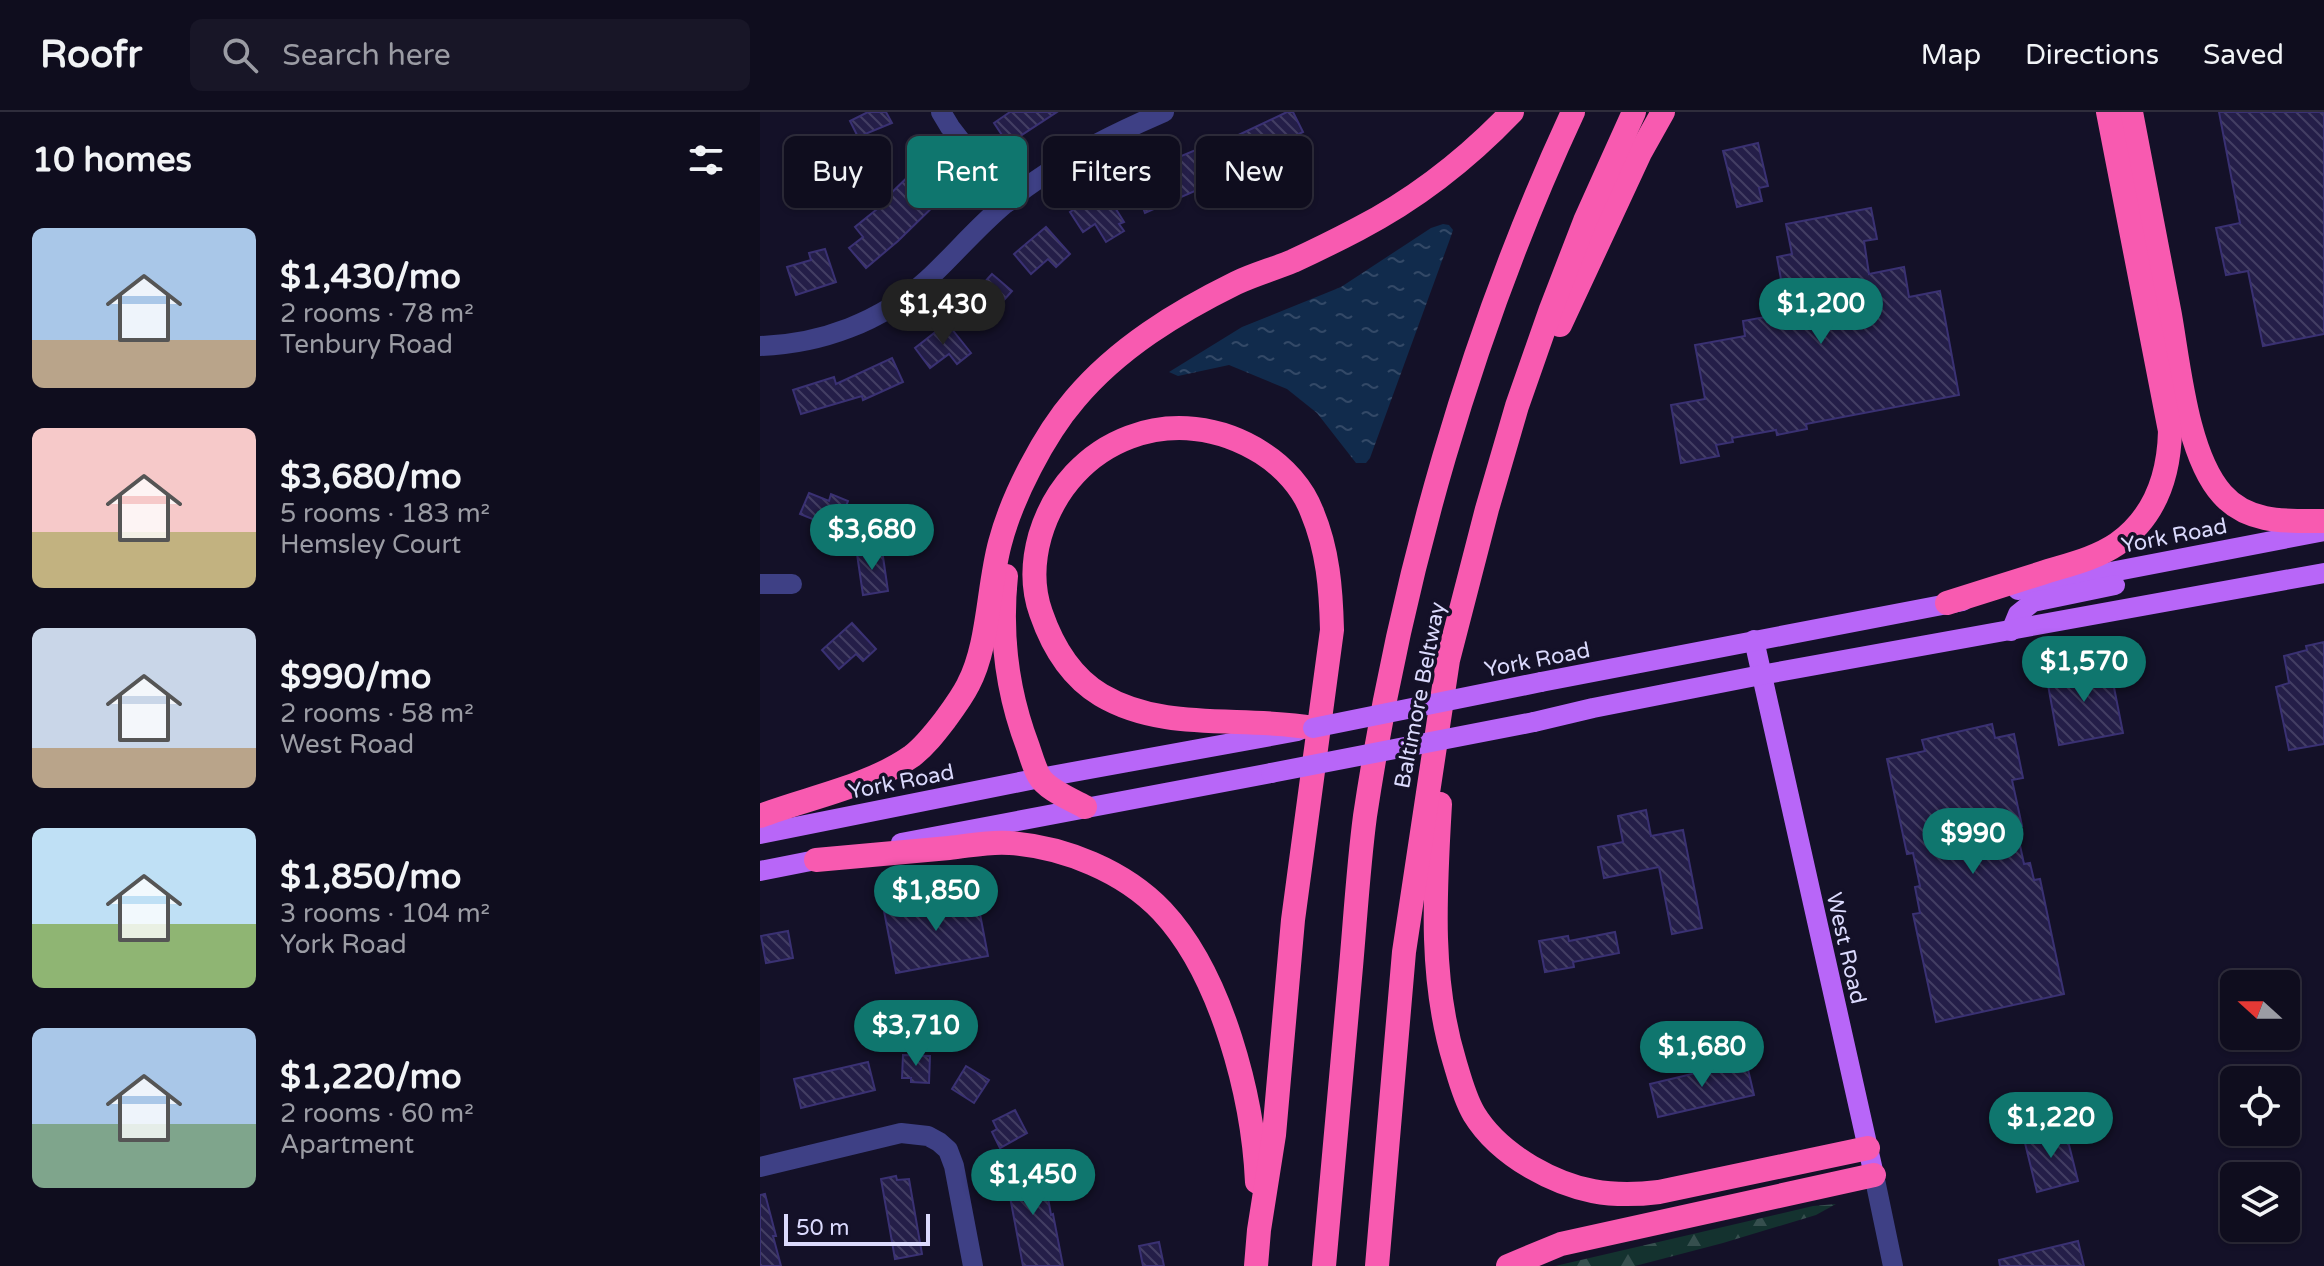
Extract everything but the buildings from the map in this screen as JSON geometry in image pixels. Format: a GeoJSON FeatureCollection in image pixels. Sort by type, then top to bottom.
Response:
{"type":"FeatureCollection","features":[{"type":"Feature","properties":{"kind":"highway"},"geometry":{"type":"LineString","coordinates":[[760,816],[889,769],[913,755],[935,734],[969,683],[978,658],[1000,542],[1024,480],[1052,430],[1074,399],[1109,365],[1147,334],[1216,293],[1346,235],[1406,201],[1483,142],[1512,112]]}},
{"type":"Feature","properties":{"kind":"highway","name":"Baltimore Beltway"},"geometry":{"type":"LineString","coordinates":[[1324,1266],[1365,817],[1394,650],[1465,390],[1532,208],[1573,112]]}},
{"type":"Feature","properties":{"kind":"highway","name":"Baltimore Beltway"},"geometry":{"type":"LineString","coordinates":[[1377,1266],[1404,952],[1448,660],[1517,406],[1585,221],[1634,112]]}},
{"type":"Feature","properties":{"kind":"highway"},"geometry":{"type":"LineString","coordinates":[[1487,509],[1565,314],[1640,153],[1663,112]]}},
{"type":"Feature","properties":{"kind":"highway"},"geometry":{"type":"LineString","coordinates":[[1947,603],[2090,557],[2115,545],[2146,514],[2165,478],[2170,431],[2108,112]]}},
{"type":"Feature","properties":{"kind":"highway"},"geometry":{"type":"LineString","coordinates":[[2131,112],[2200,458],[2222,495],[2237,507],[2256,516],[2284,521],[2324,521]]}},
{"type":"Feature","properties":{"kind":"highway"},"geometry":{"type":"LineString","coordinates":[[1256,1266],[1274,1135],[1293,920],[1332,630],[1331,590],[1325,549],[1312,509],[1295,482],[1273,460],[1227,436],[1201,428],[1145,430],[1118,441],[1089,459],[1058,495],[1045,520],[1036,552],[1034,575],[1038,605],[1058,653],[1099,694],[1127,707],[1163,717],[1280,729],[1313,728]]}},
{"type":"Feature","properties":{"kind":"highway"},"geometry":{"type":"LineString","coordinates":[[1024,480],[1009,544],[1004,595],[1004,642],[1010,683],[1019,722],[1040,778],[1085,807]]}},
{"type":"Feature","properties":{"kind":"highway"},"geometry":{"type":"LineString","coordinates":[[1448,660],[1435,877],[1438,989],[1446,1036],[1460,1082],[1473,1114],[1496,1142],[1530,1167],[1571,1186],[1601,1194],[1630,1196],[1868,1148]]}},
{"type":"Feature","properties":{"kind":"highway"},"geometry":{"type":"LineString","coordinates":[[816,860],[1008,843],[1046,848],[1074,857],[1134,886],[1161,910],[1183,937],[1220,1011],[1249,1105],[1259,1230]]}},
{"type":"Feature","properties":{"kind":"highway"},"geometry":{"type":"LineString","coordinates":[[1508,1266],[1561,1244],[1874,1175]]}},
{"type":"Feature","properties":{"kind":"main road","name":"York Road"},"geometry":{"type":"LineString","coordinates":[[1313,728],[2324,531]]}},
{"type":"Feature","properties":{"kind":"main road"},"geometry":{"type":"LineString","coordinates":[[2011,631],[2018,614],[2033,602],[2128,582],[2170,561]]}},
{"type":"Feature","properties":{"kind":"main road"},"geometry":{"type":"LineString","coordinates":[[760,871],[1534,722],[1761,675],[2324,573]]}},
{"type":"Feature","properties":{"kind":"main road","name":"West Road"},"geometry":{"type":"LineString","coordinates":[[1754,640],[1874,1175]]}},
{"type":"Feature","properties":{"kind":"main road","name":"York Road"},"geometry":{"type":"LineString","coordinates":[[760,834],[1280,729]]}},
{"type":"Feature","properties":{"kind":"street"},"geometry":{"type":"LineString","coordinates":[[941,112],[957,136]]}},
{"type":"Feature","properties":{"kind":"street"},"geometry":{"type":"LineString","coordinates":[[1027,189],[1110,136],[1163,112]]}},
{"type":"Feature","properties":{"kind":"street"},"geometry":{"type":"LineString","coordinates":[[760,346],[809,342],[854,327],[890,308],[925,281],[1001,208]]}},
{"type":"Feature","properties":{"kind":"street"},"geometry":{"type":"LineString","coordinates":[[760,584],[792,584]]}},
{"type":"Feature","properties":{"kind":"street"},"geometry":{"type":"LineString","coordinates":[[760,1167],[901,1133],[928,1136],[948,1150],[954,1166],[973,1266]]}},
{"type":"Feature","properties":{"kind":"street","name":"West Road"},"geometry":{"type":"LineString","coordinates":[[1874,1175],[1893,1266]]}},
{"type":"Feature","properties":{"kind":"green space"},"geometry":{"type":"Polygon","coordinates":[[[1836,1204],[1816,1215],[1635,1266],[1555,1266],[1813,1206],[1836,1204]]]}},
{"type":"Feature","properties":{"kind":"water"},"geometry":{"type":"Polygon","coordinates":[[[1443,224],[1453,230],[1366,463],[1356,463],[1317,413],[1287,389],[1229,365],[1178,376],[1169,372],[1242,327],[1341,287],[1431,228],[1443,224]]]}}]}
